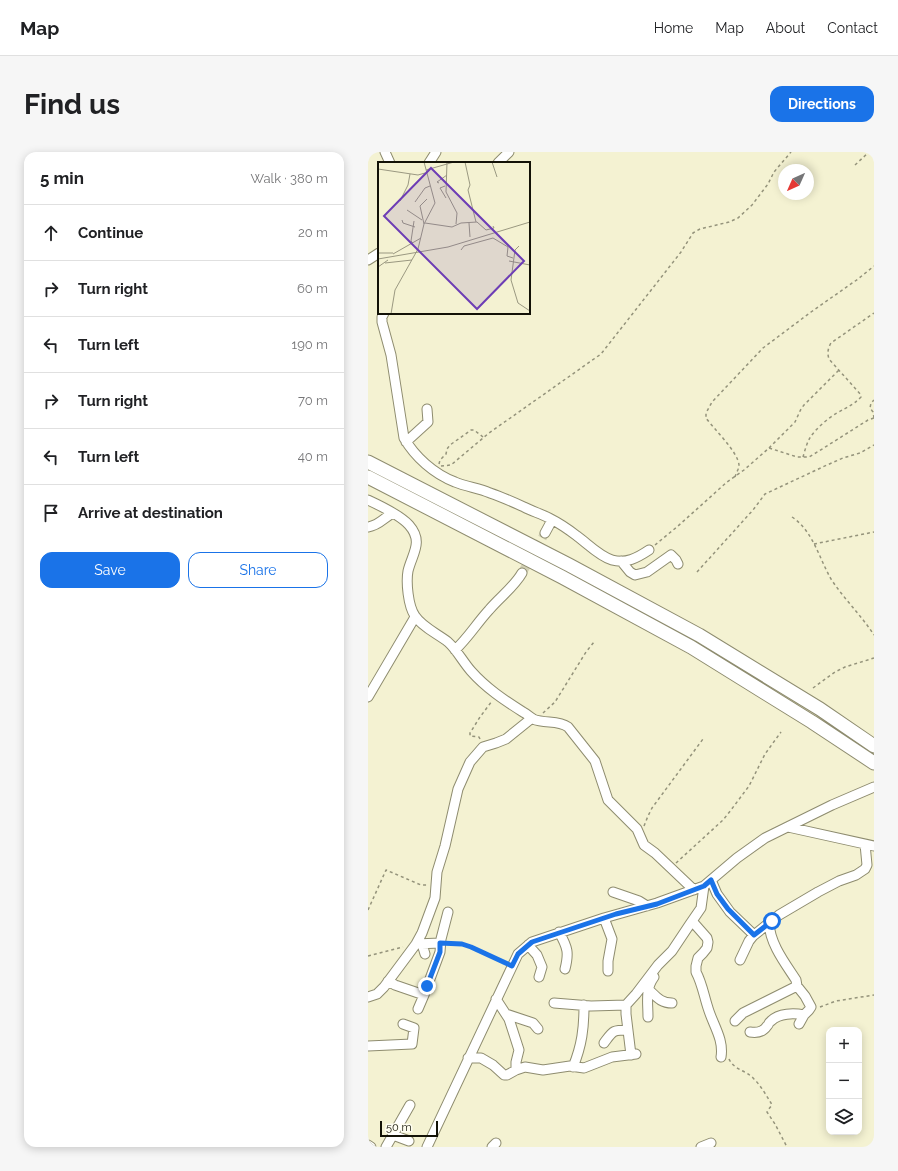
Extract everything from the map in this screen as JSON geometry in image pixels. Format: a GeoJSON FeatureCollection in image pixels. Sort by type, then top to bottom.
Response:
{"type":"FeatureCollection","features":[{"type":"Feature","properties":{"kind":"highway"},"geometry":{"type":"LineString","coordinates":[[368,462],[569,565],[699,634],[820,709],[874,746]]}},
{"type":"Feature","properties":{"kind":"highway"},"geometry":{"type":"LineString","coordinates":[[368,477],[562,577],[692,647],[812,722],[874,763]]}},
{"type":"Feature","properties":{"kind":"street"},"geometry":{"type":"LineString","coordinates":[[385,152],[390,162]]}},
{"type":"Feature","properties":{"kind":"street"},"geometry":{"type":"LineString","coordinates":[[430,162],[436,152]]}},
{"type":"Feature","properties":{"kind":"street"},"geometry":{"type":"LineString","coordinates":[[499,162],[509,152]]}},
{"type":"Feature","properties":{"kind":"street"},"geometry":{"type":"LineString","coordinates":[[368,260],[378,254]]}},
{"type":"Feature","properties":{"kind":"street"},"geometry":{"type":"LineString","coordinates":[[384,314],[382,322],[391,355],[404,438],[414,454],[434,466],[440,474],[454,482],[490,492],[552,520],[570,531],[604,556],[621,561],[636,559]]}},
{"type":"Feature","properties":{"kind":"street"},"geometry":{"type":"LineString","coordinates":[[406,442],[428,422],[427,408]]}},
{"type":"Feature","properties":{"kind":"street"},"geometry":{"type":"LineString","coordinates":[[368,500],[393,513],[408,524],[416,538],[416,550],[407,576],[410,603],[415,617],[449,643],[476,676],[497,695],[536,719],[564,724],[568,727],[577,736],[595,761],[608,800],[633,824],[637,829],[644,845],[694,890]]}},
{"type":"Feature","properties":{"kind":"street"},"geometry":{"type":"LineString","coordinates":[[368,527],[374,526],[393,513]]}},
{"type":"Feature","properties":{"kind":"street"},"geometry":{"type":"LineString","coordinates":[[545,533],[552,520]]}},
{"type":"Feature","properties":{"kind":"street"},"geometry":{"type":"LineString","coordinates":[[628,569],[636,559],[649,550]]}},
{"type":"Feature","properties":{"kind":"street"},"geometry":{"type":"LineString","coordinates":[[621,561],[635,575],[644,574],[671,555],[678,564]]}},
{"type":"Feature","properties":{"kind":"street"},"geometry":{"type":"LineString","coordinates":[[455,650],[489,610],[518,581],[522,573]]}},
{"type":"Feature","properties":{"kind":"street"},"geometry":{"type":"LineString","coordinates":[[368,697],[415,617]]}},
{"type":"Feature","properties":{"kind":"street"},"geometry":{"type":"LineString","coordinates":[[368,997],[377,994],[419,943],[436,894],[436,872],[446,846],[458,789],[470,762],[483,747],[502,742],[536,719]]}},
{"type":"Feature","properties":{"kind":"street"},"geometry":{"type":"LineString","coordinates":[[427,1147],[518,954],[528,945],[532,942],[559,932],[647,906],[694,890],[708,883],[737,858],[764,838],[832,805],[872,788]]}},
{"type":"Feature","properties":{"kind":"street"},"geometry":{"type":"LineString","coordinates":[[740,960],[749,941],[754,935],[779,915],[818,892],[865,869],[867,865],[870,845],[788,827]]}},
{"type":"Feature","properties":{"kind":"street"},"geometry":{"type":"LineString","coordinates":[[468,1058],[485,1060],[504,1075],[510,1074],[525,1067],[543,1070],[573,1067],[584,1068],[607,1058],[634,1055],[628,1030],[626,1005],[658,964],[670,953],[701,908],[708,883]]}},
{"type":"Feature","properties":{"kind":"street"},"geometry":{"type":"LineString","coordinates":[[708,883],[728,909],[754,935]]}},
{"type":"Feature","properties":{"kind":"street"},"geometry":{"type":"LineString","coordinates":[[613,892],[639,901],[647,906]]}},
{"type":"Feature","properties":{"kind":"street"},"geometry":{"type":"LineString","coordinates":[[418,1008],[440,952],[440,943],[448,912]]}},
{"type":"Feature","properties":{"kind":"street"},"geometry":{"type":"LineString","coordinates":[[604,918],[612,939],[608,961],[608,971]]}},
{"type":"Feature","properties":{"kind":"street"},"geometry":{"type":"LineString","coordinates":[[692,921],[707,938],[708,942],[707,948],[698,958],[696,972],[708,1010],[720,1039],[722,1054]]}},
{"type":"Feature","properties":{"kind":"street"},"geometry":{"type":"LineString","coordinates":[[769,923],[769,928],[774,943],[796,980],[797,986],[811,1007],[798,1024]]}},
{"type":"Feature","properties":{"kind":"street"},"geometry":{"type":"LineString","coordinates":[[559,932],[567,949],[568,957],[565,970]]}},
{"type":"Feature","properties":{"kind":"street"},"geometry":{"type":"LineString","coordinates":[[419,943],[440,943]]}},
{"type":"Feature","properties":{"kind":"street"},"geometry":{"type":"LineString","coordinates":[[419,943],[424,954]]}},
{"type":"Feature","properties":{"kind":"street"},"geometry":{"type":"LineString","coordinates":[[528,945],[537,955],[542,967],[538,976]]}},
{"type":"Feature","properties":{"kind":"street"},"geometry":{"type":"LineString","coordinates":[[648,1016],[649,984],[668,960],[670,953]]}},
{"type":"Feature","properties":{"kind":"street"},"geometry":{"type":"LineString","coordinates":[[388,981],[424,995]]}},
{"type":"Feature","properties":{"kind":"street"},"geometry":{"type":"LineString","coordinates":[[735,1021],[743,1013],[797,986]]}},
{"type":"Feature","properties":{"kind":"street"},"geometry":{"type":"LineString","coordinates":[[648,989],[658,999],[666,1003],[672,1003]]}},
{"type":"Feature","properties":{"kind":"street"},"geometry":{"type":"LineString","coordinates":[[496,999],[510,1019],[519,1050],[516,1070]]}},
{"type":"Feature","properties":{"kind":"street"},"geometry":{"type":"LineString","coordinates":[[554,1003],[626,1005]]}},
{"type":"Feature","properties":{"kind":"street"},"geometry":{"type":"LineString","coordinates":[[573,1067],[581,1046],[583,1035],[584,1005]]}},
{"type":"Feature","properties":{"kind":"street"},"geometry":{"type":"LineString","coordinates":[[750,1032],[756,1033],[763,1030],[767,1027],[771,1020],[777,1016],[807,1012]]}},
{"type":"Feature","properties":{"kind":"street"},"geometry":{"type":"LineString","coordinates":[[506,1014],[533,1023],[538,1029]]}},
{"type":"Feature","properties":{"kind":"street"},"geometry":{"type":"LineString","coordinates":[[368,1046],[412,1044],[414,1028],[403,1024]]}},
{"type":"Feature","properties":{"kind":"street"},"geometry":{"type":"LineString","coordinates":[[604,1043],[612,1032],[616,1030],[628,1030]]}},
{"type":"Feature","properties":{"kind":"street"},"geometry":{"type":"LineString","coordinates":[[386,1147],[410,1105]]}},
{"type":"Feature","properties":{"kind":"street"},"geometry":{"type":"LineString","coordinates":[[393,1135],[409,1141]]}},
{"type":"Feature","properties":{"kind":"street"},"geometry":{"type":"LineString","coordinates":[[701,1147],[712,1143]]}},
{"type":"Feature","properties":{"kind":"path"},"geometry":{"type":"LineString","coordinates":[[434,466],[451,465],[483,437],[601,354],[681,252],[693,233],[700,229],[729,222],[738,218],[757,199],[771,180],[774,172],[791,152]]}},
{"type":"Feature","properties":{"kind":"path"},"geometry":{"type":"LineString","coordinates":[[855,165],[869,152]]}},
{"type":"Feature","properties":{"kind":"path"},"geometry":{"type":"LineString","coordinates":[[735,476],[739,468],[739,463],[731,447],[706,418],[706,413],[712,402],[763,348],[874,266]]}},
{"type":"Feature","properties":{"kind":"path"},"geometry":{"type":"LineString","coordinates":[[803,457],[810,437],[830,417],[848,408],[861,395],[829,359],[828,347],[874,313]]}},
{"type":"Feature","properties":{"kind":"path"},"geometry":{"type":"LineString","coordinates":[[649,550],[727,482],[748,467],[769,448],[795,422],[800,409],[804,404],[839,370]]}},
{"type":"Feature","properties":{"kind":"path"},"geometry":{"type":"LineString","coordinates":[[769,448],[797,457],[809,456],[819,452],[851,430],[874,418],[874,412],[870,408],[871,403],[874,400]]}},
{"type":"Feature","properties":{"kind":"path"},"geometry":{"type":"LineString","coordinates":[[434,466],[446,454],[450,445],[471,430],[474,430],[483,437]]}},
{"type":"Feature","properties":{"kind":"path"},"geometry":{"type":"LineString","coordinates":[[697,572],[765,494],[843,458],[860,453],[874,445]]}},
{"type":"Feature","properties":{"kind":"path"},"geometry":{"type":"LineString","coordinates":[[792,517],[802,525],[811,537],[831,579],[874,635]]}},
{"type":"Feature","properties":{"kind":"path"},"geometry":{"type":"LineString","coordinates":[[814,544],[874,532]]}},
{"type":"Feature","properties":{"kind":"path"},"geometry":{"type":"LineString","coordinates":[[536,719],[551,706],[559,696],[586,652],[594,642]]}},
{"type":"Feature","properties":{"kind":"path"},"geometry":{"type":"LineString","coordinates":[[813,688],[845,666],[874,658]]}},
{"type":"Feature","properties":{"kind":"path"},"geometry":{"type":"LineString","coordinates":[[483,747],[480,738],[470,736],[470,733],[497,695]]}},
{"type":"Feature","properties":{"kind":"path"},"geometry":{"type":"LineString","coordinates":[[671,869],[681,857],[723,820],[748,786],[765,754],[781,732]]}},
{"type":"Feature","properties":{"kind":"path"},"geometry":{"type":"LineString","coordinates":[[640,837],[652,808],[703,739]]}},
{"type":"Feature","properties":{"kind":"path"},"geometry":{"type":"LineString","coordinates":[[368,910],[386,870],[421,884],[436,884]]}},
{"type":"Feature","properties":{"kind":"path"},"geometry":{"type":"LineString","coordinates":[[368,956],[419,943]]}},
{"type":"Feature","properties":{"kind":"path"},"geometry":{"type":"LineString","coordinates":[[440,943],[462,944],[512,966]]}},
{"type":"Feature","properties":{"kind":"path"},"geometry":{"type":"LineString","coordinates":[[807,1012],[836,1001],[874,995]]}},
{"type":"Feature","properties":{"kind":"path"},"geometry":{"type":"LineString","coordinates":[[722,1054],[726,1054],[731,1064],[753,1078],[771,1103],[772,1105],[767,1112],[787,1147]]}},
{"type":"Feature","properties":{"kind":"tunnel"},"geometry":{"type":"LineString","coordinates":[[522,573],[545,533]]}},
{"type":"Feature","properties":{"kind":"route"},"geometry":{"type":"LineString","coordinates":[[427,986],[440,952],[440,943],[462,944],[477,949],[512,966],[518,954],[532,942],[616,914],[657,904],[704,886],[711,880],[717,894],[730,912],[754,935],[761,928],[772,921]]}}]}
